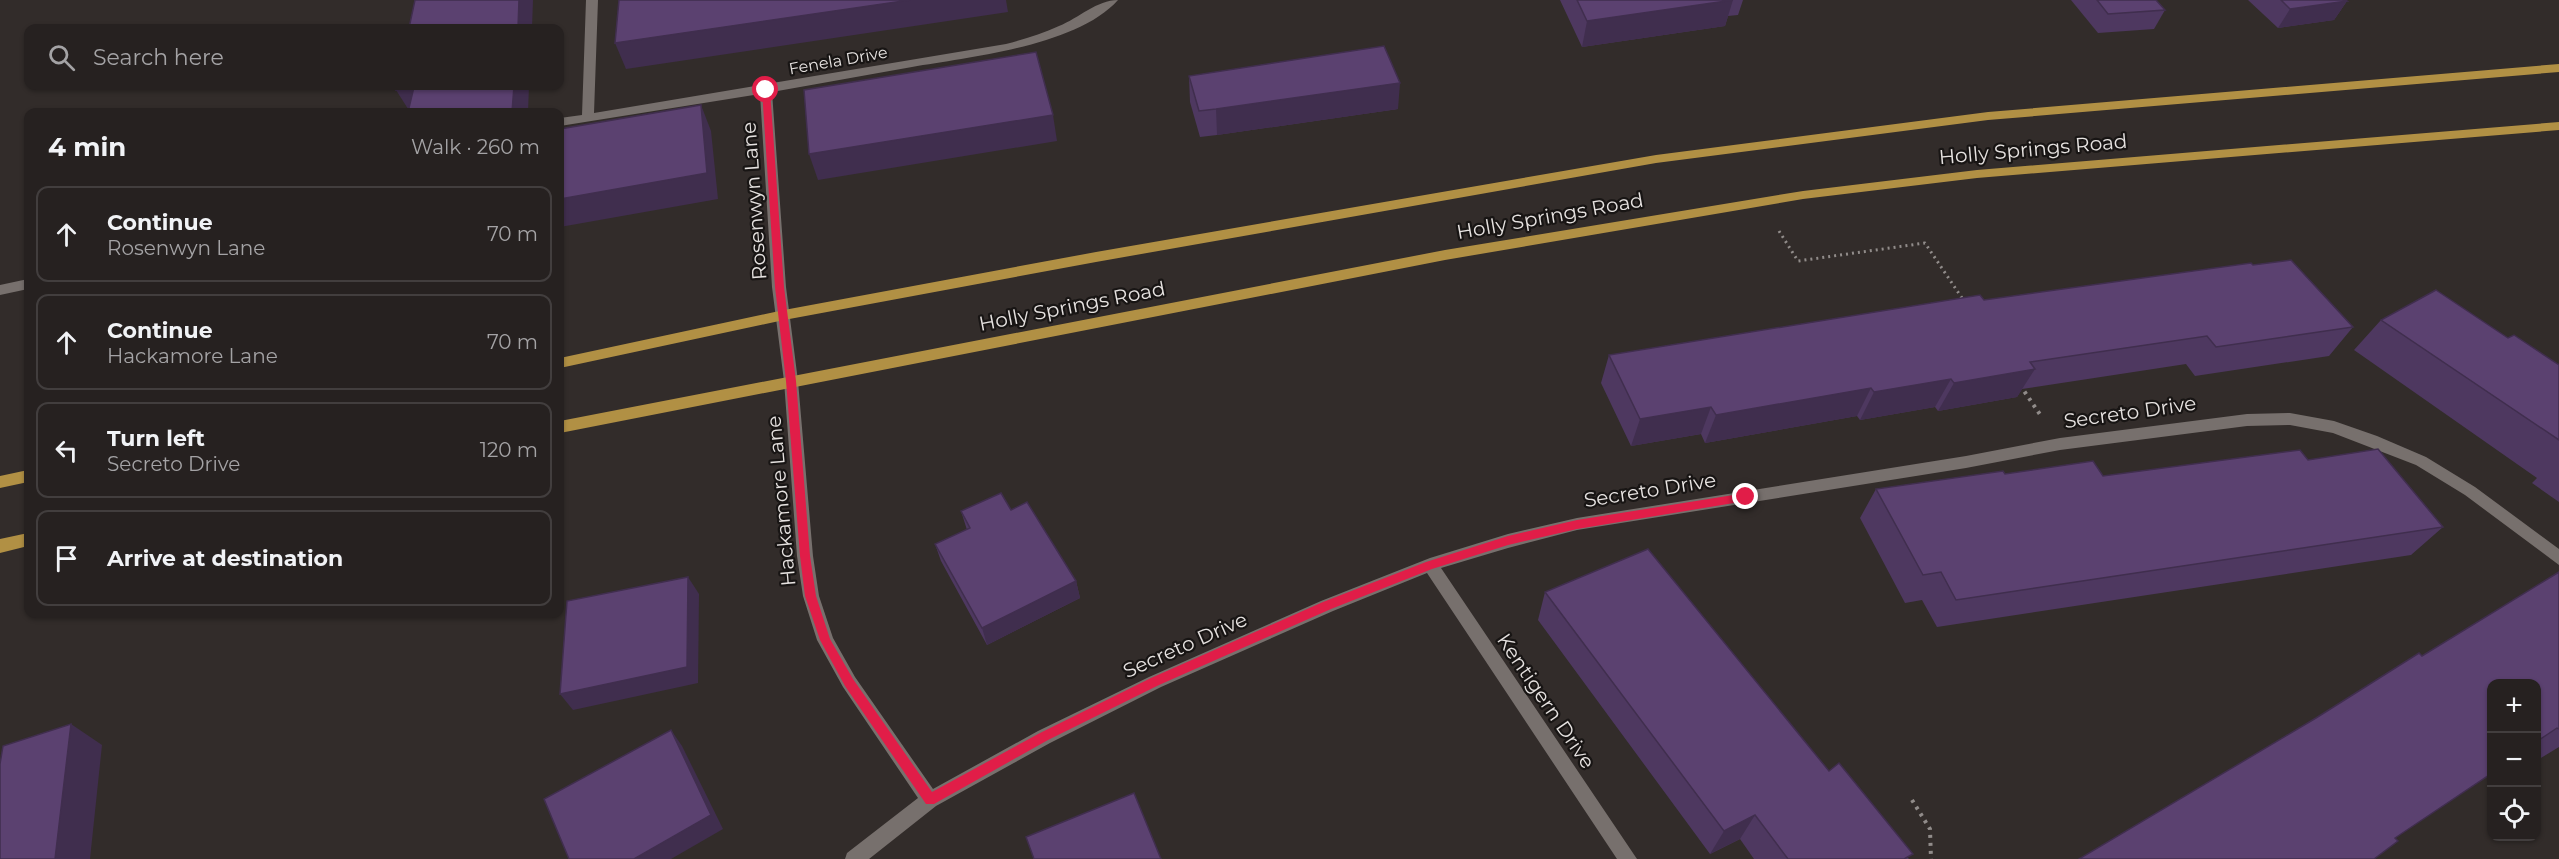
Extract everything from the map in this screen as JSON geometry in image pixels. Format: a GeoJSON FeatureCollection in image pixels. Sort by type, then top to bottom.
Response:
{"type":"FeatureCollection","features":[{"type":"Feature","properties":{"kind":"main road","name":"Holly Springs Road"},"geometry":{"type":"LineString","coordinates":[[564,362],[784,315],[1256,228],[1656,159],[1988,116],[2559,68]]}},
{"type":"Feature","properties":{"kind":"main road","name":"Holly Springs Road"},"geometry":{"type":"LineString","coordinates":[[564,426],[1445,255],[1803,195],[1977,174],[2559,126]]}},
{"type":"Feature","properties":{"kind":"main road"},"geometry":{"type":"LineString","coordinates":[[0,482],[24,477]]}},
{"type":"Feature","properties":{"kind":"main road"},"geometry":{"type":"LineString","coordinates":[[0,546],[24,541]]}},
{"type":"Feature","properties":{"kind":"street"},"geometry":{"type":"LineString","coordinates":[[588,117],[592,0]]}},
{"type":"Feature","properties":{"kind":"street","name":"Fenela Drive"},"geometry":{"type":"LineString","coordinates":[[564,121],[766,90],[1017,45],[1045,37],[1078,22],[1112,0]]}},
{"type":"Feature","properties":{"kind":"street","name":"Rosenwyn Lane"},"geometry":{"type":"LineString","coordinates":[[766,90],[779,287],[791,381]]}},
{"type":"Feature","properties":{"kind":"street"},"geometry":{"type":"LineString","coordinates":[[0,290],[24,285]]}},
{"type":"Feature","properties":{"kind":"street","name":"Hackamore Lane"},"geometry":{"type":"LineString","coordinates":[[791,381],[805,556],[811,596],[825,640],[849,682],[930,800]]}},
{"type":"Feature","properties":{"kind":"street","name":"Secreto Drive"},"geometry":{"type":"LineString","coordinates":[[854,859],[930,800],[1044,737],[1155,682],[1327,606],[1430,565],[1508,541],[1577,524],[1966,462],[2060,444],[2247,420],[2290,419],[2334,427],[2421,461],[2470,491],[2559,558]]}},
{"type":"Feature","properties":{"kind":"street","name":"Kentigern Drive"},"geometry":{"type":"LineString","coordinates":[[1430,565],[1628,859]]}},
{"type":"Feature","properties":{"kind":"path"},"geometry":{"type":"LineString","coordinates":[[1779,231],[1798,261],[1925,243],[1964,302]]}},
{"type":"Feature","properties":{"kind":"path"},"geometry":{"type":"LineString","coordinates":[[2017,381],[2060,444]]}},
{"type":"Feature","properties":{"kind":"path"},"geometry":{"type":"LineString","coordinates":[[1912,800],[1930,829],[1933,855],[1931,859]]}},
{"type":"Feature","properties":{"kind":"building"},"geometry":{"type":"Polygon","coordinates":[[[415,0],[519,0],[518,24],[410,24],[415,0]]]}},
{"type":"Feature","properties":{"kind":"building"},"geometry":{"type":"Polygon","coordinates":[[[619,0],[910,0],[615,43],[619,0]]]}},
{"type":"Feature","properties":{"kind":"building"},"geometry":{"type":"Polygon","coordinates":[[[1577,0],[1733,0],[1587,21],[1577,0]]]}},
{"type":"Feature","properties":{"kind":"building"},"geometry":{"type":"Polygon","coordinates":[[[2097,0],[2156,0],[2165,10],[2108,14],[2097,0]]]}},
{"type":"Feature","properties":{"kind":"building"},"geometry":{"type":"Polygon","coordinates":[[[2281,0],[2345,0],[2347,1],[2290,9],[2281,0]]]}},
{"type":"Feature","properties":{"kind":"building"},"geometry":{"type":"Polygon","coordinates":[[[1384,46],[1400,83],[1199,111],[1189,76],[1384,46]]]}},
{"type":"Feature","properties":{"kind":"building"},"geometry":{"type":"Polygon","coordinates":[[[1036,52],[1053,115],[809,154],[804,90],[1036,52]]]}},
{"type":"Feature","properties":{"kind":"building"},"geometry":{"type":"Polygon","coordinates":[[[413,90],[514,90],[512,108],[409,108],[413,90]]]}},
{"type":"Feature","properties":{"kind":"building"},"geometry":{"type":"Polygon","coordinates":[[[701,105],[707,173],[564,198],[564,128],[701,105]]]}},
{"type":"Feature","properties":{"kind":"building"},"geometry":{"type":"Polygon","coordinates":[[[2291,260],[2353,327],[2216,347],[2207,336],[2030,362],[2035,369],[1954,383],[1951,379],[1874,392],[1871,388],[1716,415],[1711,407],[1640,419],[1609,355],[1980,295],[1984,300],[2251,263],[2253,265],[2291,260]]]}},
{"type":"Feature","properties":{"kind":"building"},"geometry":{"type":"Polygon","coordinates":[[[2436,290],[2508,338],[2514,335],[2559,365],[2559,440],[2381,320],[2436,290]]]}},
{"type":"Feature","properties":{"kind":"building"},"geometry":{"type":"Polygon","coordinates":[[[2378,449],[2443,527],[1956,600],[1941,572],[1923,575],[1876,489],[2093,461],[2103,476],[2300,450],[2308,460],[2378,449]]]}},
{"type":"Feature","properties":{"kind":"building"},"geometry":{"type":"Polygon","coordinates":[[[1001,493],[1011,510],[1027,502],[1076,581],[982,628],[935,544],[970,528],[961,511],[1001,493]]]}},
{"type":"Feature","properties":{"kind":"building"},"geometry":{"type":"Polygon","coordinates":[[[1648,549],[1829,771],[1839,763],[1913,854],[1904,859],[1788,859],[1755,815],[1724,831],[1545,592],[1648,549]]]}},
{"type":"Feature","properties":{"kind":"building"},"geometry":{"type":"Polygon","coordinates":[[[2559,572],[2559,729],[2557,728],[2541,739],[2541,679],[2487,679],[2487,776],[2395,838],[2398,841],[2374,859],[2079,859],[2316,718],[2419,653],[2422,656],[2559,572]]]}},
{"type":"Feature","properties":{"kind":"building"},"geometry":{"type":"Polygon","coordinates":[[[688,577],[687,667],[560,694],[567,601],[688,577]]]}},
{"type":"Feature","properties":{"kind":"building"},"geometry":{"type":"Polygon","coordinates":[[[71,724],[55,859],[0,859],[0,764],[3,746],[71,724]]]}},
{"type":"Feature","properties":{"kind":"building"},"geometry":{"type":"Polygon","coordinates":[[[671,730],[711,815],[634,859],[569,859],[544,799],[671,730]]]}},
{"type":"Feature","properties":{"kind":"building"},"geometry":{"type":"Polygon","coordinates":[[[1134,793],[1161,859],[1034,859],[1026,837],[1134,793]]]}},
{"type":"Feature","properties":{"kind":"route"},"geometry":{"type":"LineString","coordinates":[[766,90],[779,287],[791,381],[805,556],[811,596],[825,640],[849,682],[930,800],[1044,737],[1155,682],[1327,606],[1430,565],[1508,541],[1577,524],[1746,497]]}}]}
